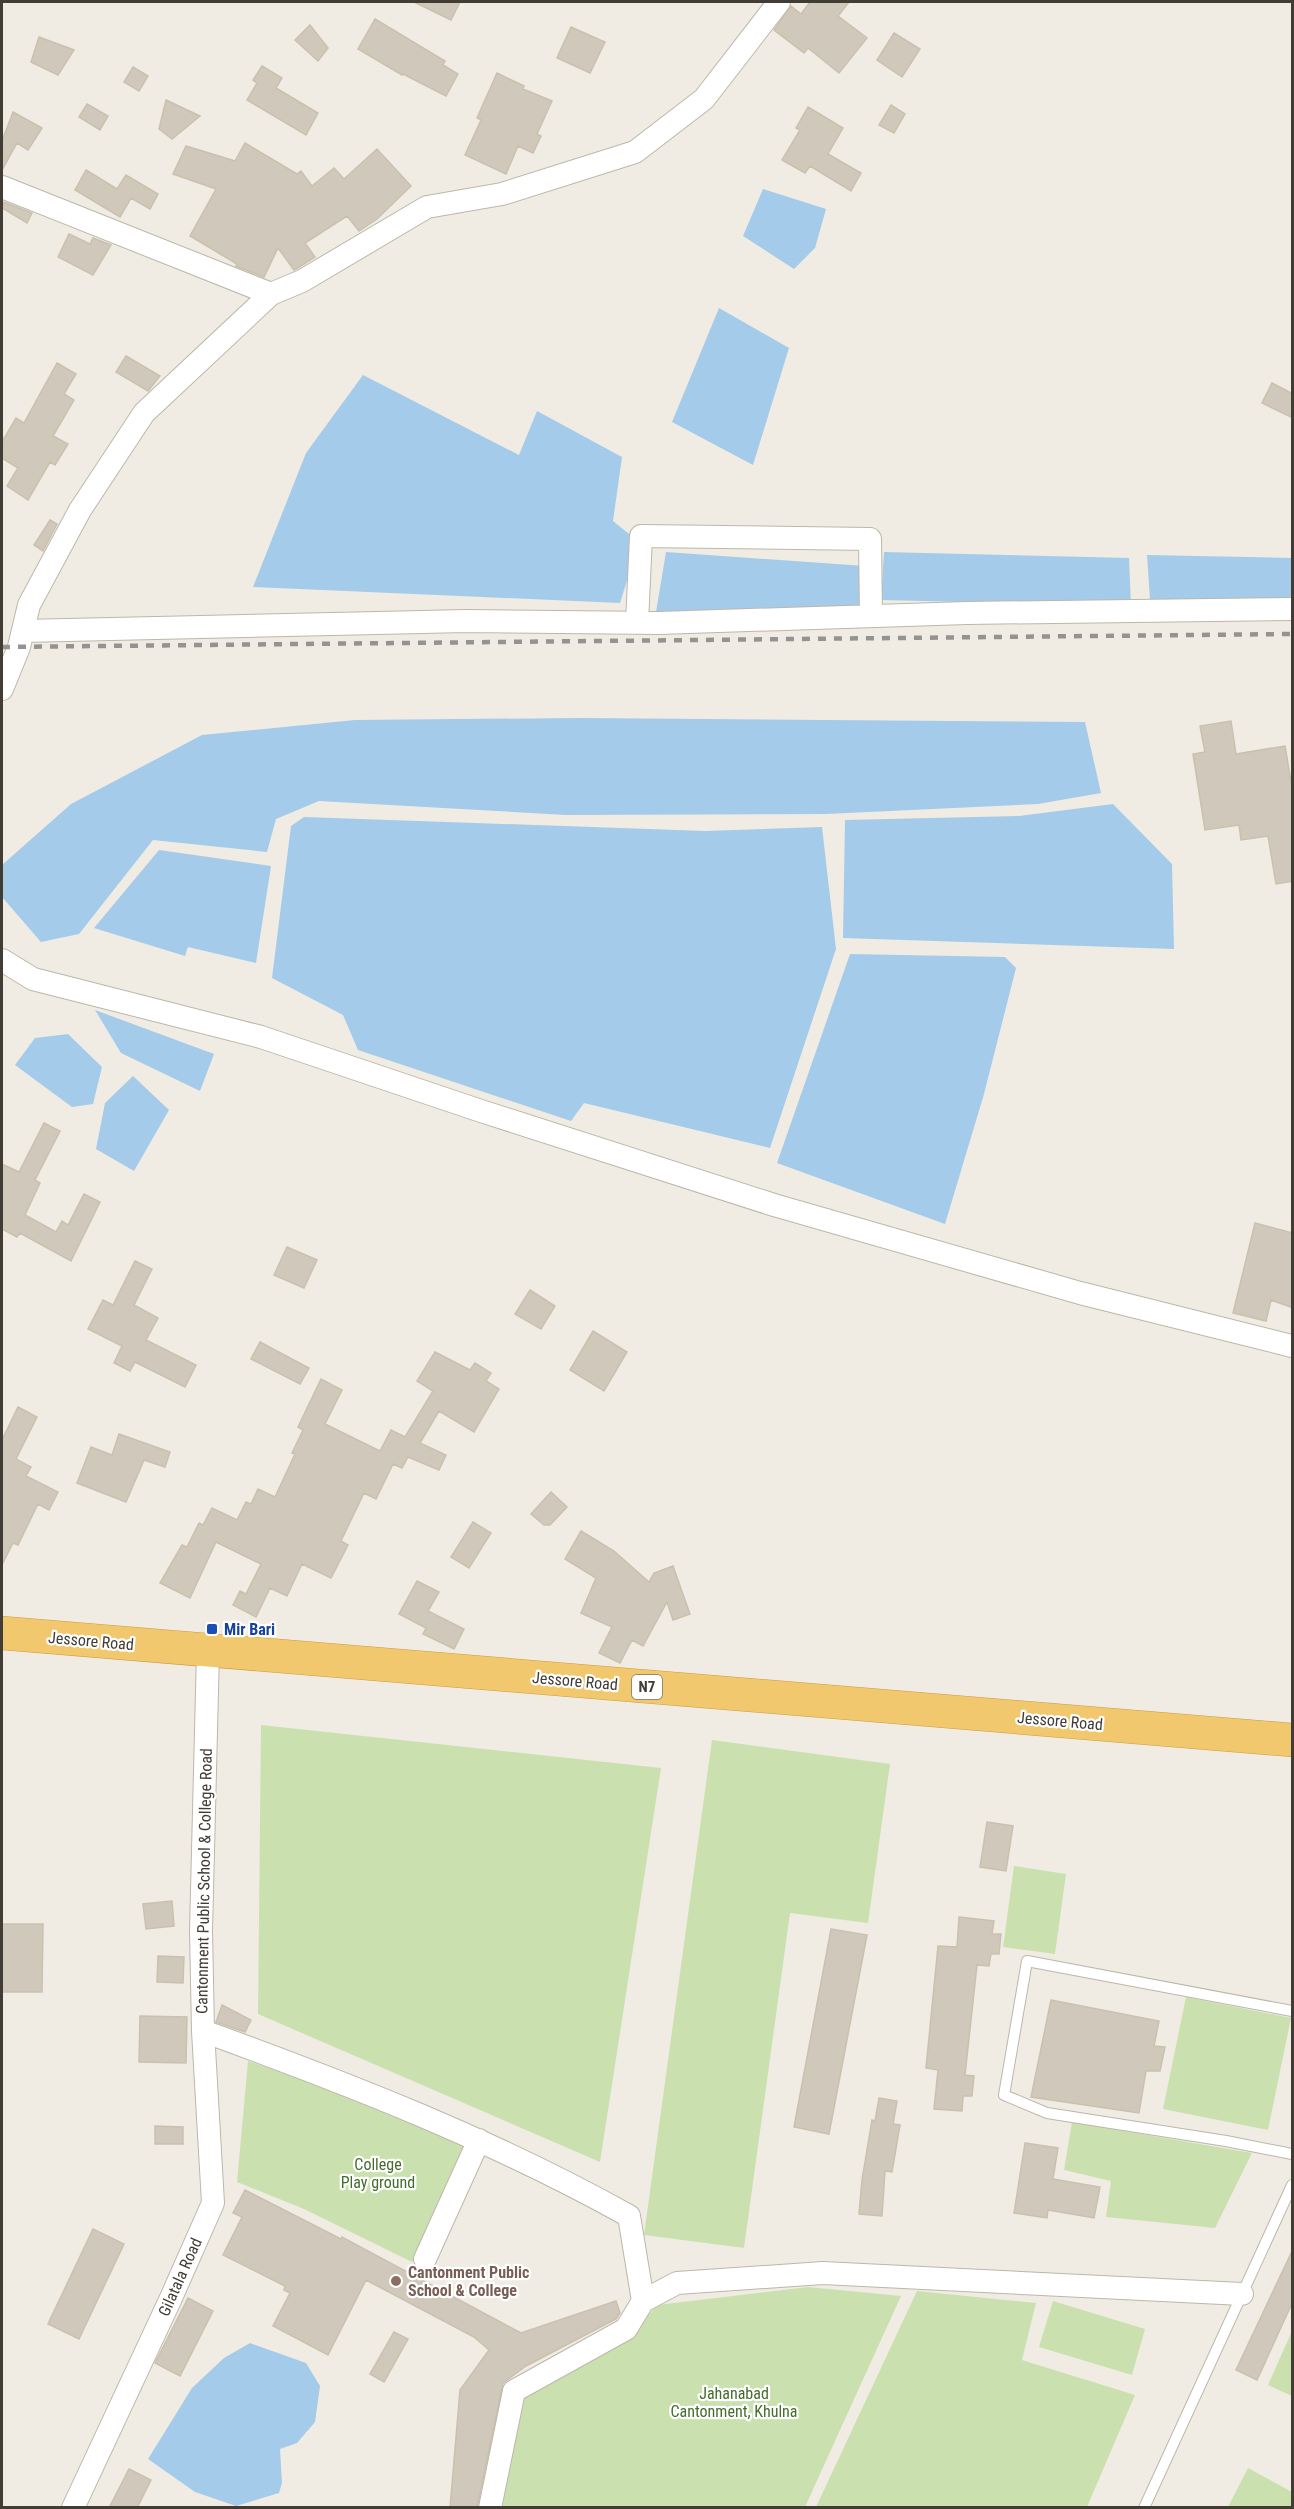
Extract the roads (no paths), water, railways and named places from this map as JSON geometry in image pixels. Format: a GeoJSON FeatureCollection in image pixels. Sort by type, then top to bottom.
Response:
{"type":"FeatureCollection","features":[{"type":"Feature","properties":{"kind":"highway","name":"Jessore Road"},"geometry":{"type":"LineString","coordinates":[[2,1633],[1293,1740]]}},
{"type":"Feature","properties":{"kind":"street"},"geometry":{"type":"LineString","coordinates":[[2,688],[23,631],[29,605],[80,510],[144,413],[271,294],[303,281],[427,207],[502,194],[635,152],[704,99],[778,2]]}},
{"type":"Feature","properties":{"kind":"street"},"geometry":{"type":"LineString","coordinates":[[2,187],[271,294]]}},
{"type":"Feature","properties":{"kind":"street"},"geometry":{"type":"LineString","coordinates":[[637,623],[641,536],[870,539],[871,616]]}},
{"type":"Feature","properties":{"kind":"street"},"geometry":{"type":"LineString","coordinates":[[23,631],[466,621],[637,623],[871,616],[1293,609]]}},
{"type":"Feature","properties":{"kind":"street"},"geometry":{"type":"LineString","coordinates":[[2,960],[33,980],[261,1037],[481,1112],[774,1205],[1080,1293],[1293,1346]]}},
{"type":"Feature","properties":{"kind":"street","name":"Cantonment Public School & College Road"},"geometry":{"type":"LineString","coordinates":[[208,1651],[201,1931],[203,2031],[312,2071],[479,2140],[567,2182],[629,2216],[643,2301]]}},
{"type":"Feature","properties":{"kind":"street","name":"Gilatala Road"},"geometry":{"type":"LineString","coordinates":[[73,2508],[213,2203],[203,2031]]}},
{"type":"Feature","properties":{"kind":"street"},"geometry":{"type":"LineString","coordinates":[[425,2259],[479,2140]]}},
{"type":"Feature","properties":{"kind":"street"},"geometry":{"type":"LineString","coordinates":[[490,2508],[514,2391],[626,2329],[643,2301],[677,2283],[823,2273],[1242,2294]]}},
{"type":"Feature","properties":{"kind":"lane"},"geometry":{"type":"LineString","coordinates":[[1293,2011],[1028,1961],[1004,2095],[1047,2114],[1226,2141],[1293,2154]]}},
{"type":"Feature","properties":{"kind":"lane"},"geometry":{"type":"LineString","coordinates":[[1144,2508],[1293,2185]]}},
{"type":"Feature","properties":{"kind":"water"},"geometry":{"type":"Polygon","coordinates":[[[763,189],[826,209],[815,248],[794,269],[743,236],[763,189]]]}},
{"type":"Feature","properties":{"kind":"water"},"geometry":{"type":"Polygon","coordinates":[[[719,308],[789,348],[753,465],[672,422],[719,308]]]}},
{"type":"Feature","properties":{"kind":"water"},"geometry":{"type":"Polygon","coordinates":[[[363,375],[519,455],[537,411],[622,457],[613,521],[639,542],[620,603],[253,587],[306,453],[363,375]]]}},
{"type":"Feature","properties":{"kind":"water"},"geometry":{"type":"Polygon","coordinates":[[[666,552],[865,566],[860,612],[656,612],[666,552]]]}},
{"type":"Feature","properties":{"kind":"water"},"geometry":{"type":"Polygon","coordinates":[[[884,552],[1129,558],[1131,606],[881,600],[884,552]]]}},
{"type":"Feature","properties":{"kind":"water"},"geometry":{"type":"Polygon","coordinates":[[[1147,555],[1292,558],[1292,601],[1150,600],[1147,555]]]}},
{"type":"Feature","properties":{"kind":"water"},"geometry":{"type":"Polygon","coordinates":[[[580,718],[1085,722],[1101,793],[1038,804],[826,814],[566,815],[319,801],[276,819],[267,852],[153,840],[79,934],[41,942],[2,897],[2,865],[71,804],[202,735],[355,720],[580,718]]]}},
{"type":"Feature","properties":{"kind":"water"},"geometry":{"type":"Polygon","coordinates":[[[1113,804],[1172,864],[1174,949],[843,938],[845,820],[1019,816],[1113,804]]]}},
{"type":"Feature","properties":{"kind":"water"},"geometry":{"type":"Polygon","coordinates":[[[304,817],[705,831],[822,827],[836,949],[770,1148],[584,1103],[571,1121],[358,1050],[343,1015],[272,978],[291,826],[304,817]]]}},
{"type":"Feature","properties":{"kind":"water"},"geometry":{"type":"Polygon","coordinates":[[[159,850],[271,866],[256,963],[188,947],[185,956],[94,928],[159,850]]]}},
{"type":"Feature","properties":{"kind":"water"},"geometry":{"type":"Polygon","coordinates":[[[850,954],[1005,957],[1016,968],[984,1094],[945,1224],[777,1163],[850,954]]]}},
{"type":"Feature","properties":{"kind":"water"},"geometry":{"type":"Polygon","coordinates":[[[95,1010],[214,1054],[200,1091],[121,1053],[95,1010]]]}},
{"type":"Feature","properties":{"kind":"water"},"geometry":{"type":"Polygon","coordinates":[[[68,1034],[102,1067],[93,1104],[72,1107],[15,1065],[35,1038],[68,1034]]]}},
{"type":"Feature","properties":{"kind":"water"},"geometry":{"type":"Polygon","coordinates":[[[133,1076],[169,1110],[134,1171],[96,1149],[105,1103],[133,1076]]]}},
{"type":"Feature","properties":{"kind":"water"},"geometry":{"type":"Polygon","coordinates":[[[250,2343],[306,2363],[320,2386],[315,2422],[297,2443],[280,2449],[282,2483],[279,2493],[236,2506],[195,2492],[148,2459],[192,2388],[224,2358],[250,2343]]]}},
{"type":"Feature","properties":{"kind":"railway"},"geometry":{"type":"LineString","coordinates":[[2,647],[1292,634]]}},
{"type":"Feature","properties":{"kind":"place","name":"Mir Bari"},"geometry":{"type":"Point","coordinates":[212,1629]}},
{"type":"Feature","properties":{"kind":"place","name":"Cantonment Public School & College"},"geometry":{"type":"Point","coordinates":[396,2281]}},
{"type":"Feature","properties":{"kind":"park label","name":"College Play ground"},"geometry":{"type":"Point","coordinates":[378,2173]}},
{"type":"Feature","properties":{"kind":"park label","name":"Jahanabad Cantonment, Khulna"},"geometry":{"type":"Point","coordinates":[734,2402]}}]}
